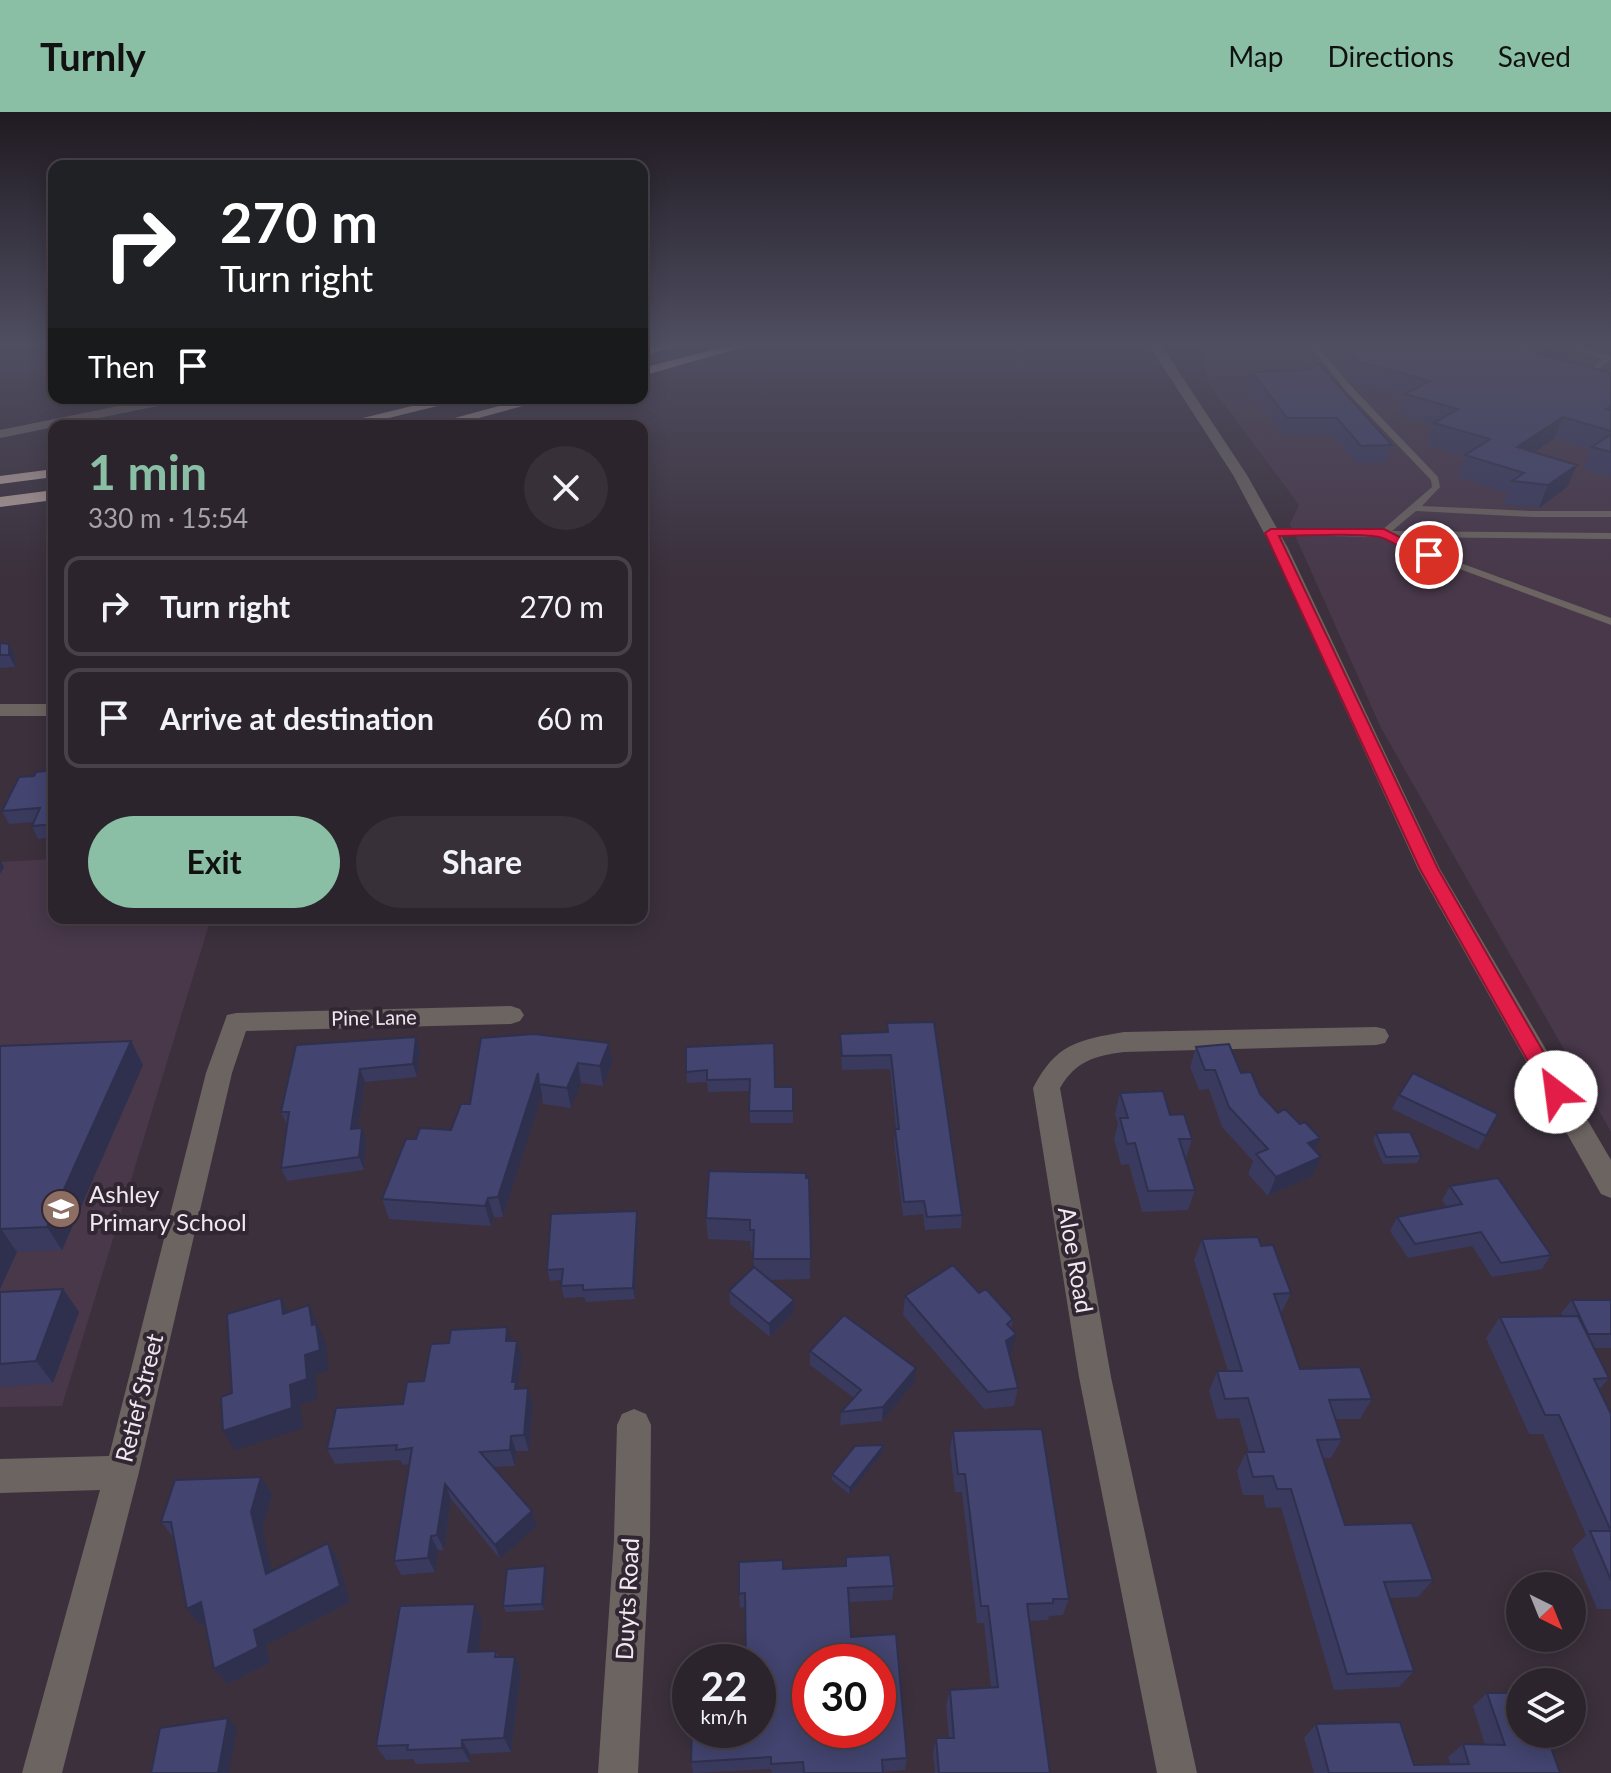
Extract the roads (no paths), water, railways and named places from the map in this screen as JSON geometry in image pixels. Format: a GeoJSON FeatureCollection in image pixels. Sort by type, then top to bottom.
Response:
{"type":"FeatureCollection","features":[{"type":"Feature","properties":{"kind":"highway"},"geometry":{"type":"LineString","coordinates":[[0,480],[48,474]]}},
{"type":"Feature","properties":{"kind":"highway"},"geometry":{"type":"LineString","coordinates":[[0,502],[48,496]]}},
{"type":"Feature","properties":{"kind":"street"},"geometry":{"type":"LineString","coordinates":[[1206,423],[1240,475],[1271,533],[1429,869],[1611,1186]]}},
{"type":"Feature","properties":{"kind":"street"},"geometry":{"type":"LineString","coordinates":[[0,434],[48,424]]}},
{"type":"Feature","properties":{"kind":"street"},"geometry":{"type":"LineString","coordinates":[[0,710],[48,710]]}},
{"type":"Feature","properties":{"kind":"street","name":"Pine Lane"},"geometry":{"type":"LineString","coordinates":[[236,1022],[511,1015]]}},
{"type":"Feature","properties":{"kind":"street","name":"Retief Street"},"geometry":{"type":"LineString","coordinates":[[42,1773],[122,1472],[219,1073],[236,1022]]}},
{"type":"Feature","properties":{"kind":"street","name":"Aloe Road"},"geometry":{"type":"LineString","coordinates":[[1177,1773],[1095,1377],[1046,1088],[1070,1054],[1124,1042],[1376,1036]]}},
{"type":"Feature","properties":{"kind":"street","name":"Duyts Road"},"geometry":{"type":"LineString","coordinates":[[618,1773],[632,1539],[634,1425]]}},
{"type":"Feature","properties":{"kind":"street"},"geometry":{"type":"LineString","coordinates":[[0,1476],[122,1472]]}},
{"type":"Feature","properties":{"kind":"lane"},"geometry":{"type":"LineString","coordinates":[[1381,423],[1435,479],[1436,487],[1384,533]]}},
{"type":"Feature","properties":{"kind":"lane"},"geometry":{"type":"LineString","coordinates":[[1413,508],[1611,514]]}},
{"type":"Feature","properties":{"kind":"lane"},"geometry":{"type":"LineString","coordinates":[[1271,533],[1611,536]]}},
{"type":"Feature","properties":{"kind":"lane"},"geometry":{"type":"LineString","coordinates":[[1384,533],[1403,545],[1611,622]]}},
{"type":"Feature","properties":{"kind":"place","name":"Ashley Primary School"},"geometry":{"type":"Point","coordinates":[61,1209]}}]}
